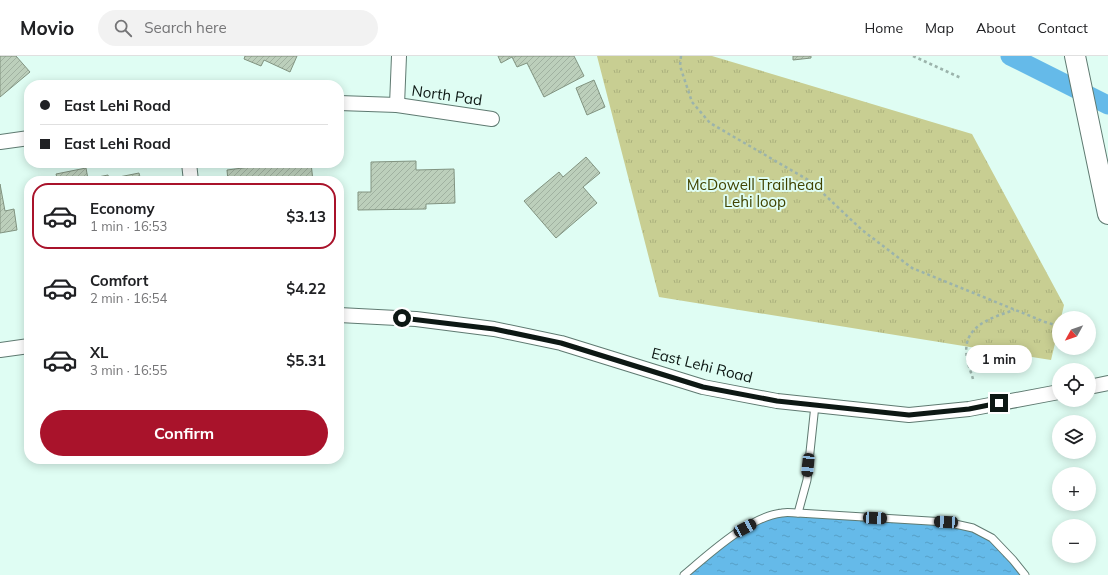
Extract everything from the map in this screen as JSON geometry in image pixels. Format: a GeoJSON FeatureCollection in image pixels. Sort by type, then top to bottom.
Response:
{"type":"FeatureCollection","features":[{"type":"Feature","properties":{"kind":"main road"},"geometry":{"type":"LineString","coordinates":[[1074,56],[1108,214]]}},
{"type":"Feature","properties":{"kind":"street","name":"North Pad"},"geometry":{"type":"LineString","coordinates":[[397,106],[400,56]]}},
{"type":"Feature","properties":{"kind":"street","name":"North Pad"},"geometry":{"type":"LineString","coordinates":[[344,103],[397,106],[492,119]]}},
{"type":"Feature","properties":{"kind":"street"},"geometry":{"type":"LineString","coordinates":[[0,142],[24,139]]}},
{"type":"Feature","properties":{"kind":"street","name":"East Lehi Road"},"geometry":{"type":"LineString","coordinates":[[344,315],[416,319],[494,329],[561,343],[703,387],[777,401],[909,415],[969,409],[1052,393]]}},
{"type":"Feature","properties":{"kind":"street"},"geometry":{"type":"LineString","coordinates":[[0,350],[24,347]]}},
{"type":"Feature","properties":{"kind":"street"},"geometry":{"type":"LineString","coordinates":[[1096,386],[1108,384]]}},
{"type":"Feature","properties":{"kind":"lane"},"geometry":{"type":"LineString","coordinates":[[798,513],[807,480],[815,405]]}},
{"type":"Feature","properties":{"kind":"lane"},"geometry":{"type":"LineString","coordinates":[[684,575],[716,548],[745,528],[763,518],[781,513],[946,522],[974,528],[992,538],[1014,560],[1025,575]]}},
{"type":"Feature","properties":{"kind":"path"},"geometry":{"type":"LineString","coordinates":[[681,56],[680,66],[692,102],[710,123],[810,181],[862,230],[912,268],[1052,324]]}},
{"type":"Feature","properties":{"kind":"path"},"geometry":{"type":"LineString","coordinates":[[913,56],[961,78]]}},
{"type":"Feature","properties":{"kind":"path"},"geometry":{"type":"LineString","coordinates":[[973,379],[966,357],[967,342],[973,330],[987,320],[1015,310]]}},
{"type":"Feature","properties":{"kind":"green space","name":"McDowell Trailhead Lehi loop"},"geometry":{"type":"Polygon","coordinates":[[[597,56],[712,56],[972,134],[1064,305],[1063,311],[1052,311],[1051,360],[659,297],[597,56]]]}},
{"type":"Feature","properties":{"kind":"water"},"geometry":{"type":"Polygon","coordinates":[[[781,513],[946,522],[992,538],[1025,575],[684,575],[745,528],[781,513]]]}},
{"type":"Feature","properties":{"kind":"building"},"geometry":{"type":"Polygon","coordinates":[[[0,56],[16,56],[30,72],[0,97],[0,56]]]}},
{"type":"Feature","properties":{"kind":"building"},"geometry":{"type":"Polygon","coordinates":[[[245,56],[297,56],[290,72],[264,60],[261,66],[244,59],[245,56]]]}},
{"type":"Feature","properties":{"kind":"building"},"geometry":{"type":"Polygon","coordinates":[[[498,56],[574,56],[584,76],[544,97],[527,63],[517,67],[512,57],[501,63],[498,56]]]}},
{"type":"Feature","properties":{"kind":"building"},"geometry":{"type":"Polygon","coordinates":[[[793,56],[811,56],[811,58],[793,60],[793,56]]]}},
{"type":"Feature","properties":{"kind":"building"},"geometry":{"type":"Polygon","coordinates":[[[594,80],[605,107],[587,115],[576,88],[594,80]]]}},
{"type":"Feature","properties":{"kind":"building"},"geometry":{"type":"Polygon","coordinates":[[[586,157],[600,173],[583,187],[597,203],[556,238],[524,201],[559,172],[563,177],[586,157]]]}},
{"type":"Feature","properties":{"kind":"building"},"geometry":{"type":"Polygon","coordinates":[[[416,161],[416,170],[454,169],[455,203],[426,204],[426,209],[358,210],[358,192],[371,192],[371,162],[416,161]]]}},
{"type":"Feature","properties":{"kind":"building"},"geometry":{"type":"Polygon","coordinates":[[[86,168],[87,176],[57,176],[56,174],[86,168]]]}},
{"type":"Feature","properties":{"kind":"building"},"geometry":{"type":"Polygon","coordinates":[[[242,168],[312,168],[312,176],[228,176],[227,170],[242,168]]]}},
{"type":"Feature","properties":{"kind":"building"},"geometry":{"type":"Polygon","coordinates":[[[139,173],[140,176],[124,176],[139,173]]]}},
{"type":"Feature","properties":{"kind":"building"},"geometry":{"type":"Polygon","coordinates":[[[0,184],[5,211],[14,209],[17,230],[0,233],[0,184]]]}},
{"type":"Feature","properties":{"kind":"waterway"},"geometry":{"type":"LineString","coordinates":[[1010,56],[1108,105]]}},
{"type":"Feature","properties":{"kind":"route"},"geometry":{"type":"LineString","coordinates":[[402,318],[494,329],[561,343],[703,387],[777,401],[909,415],[969,409],[999,403]]}}]}
